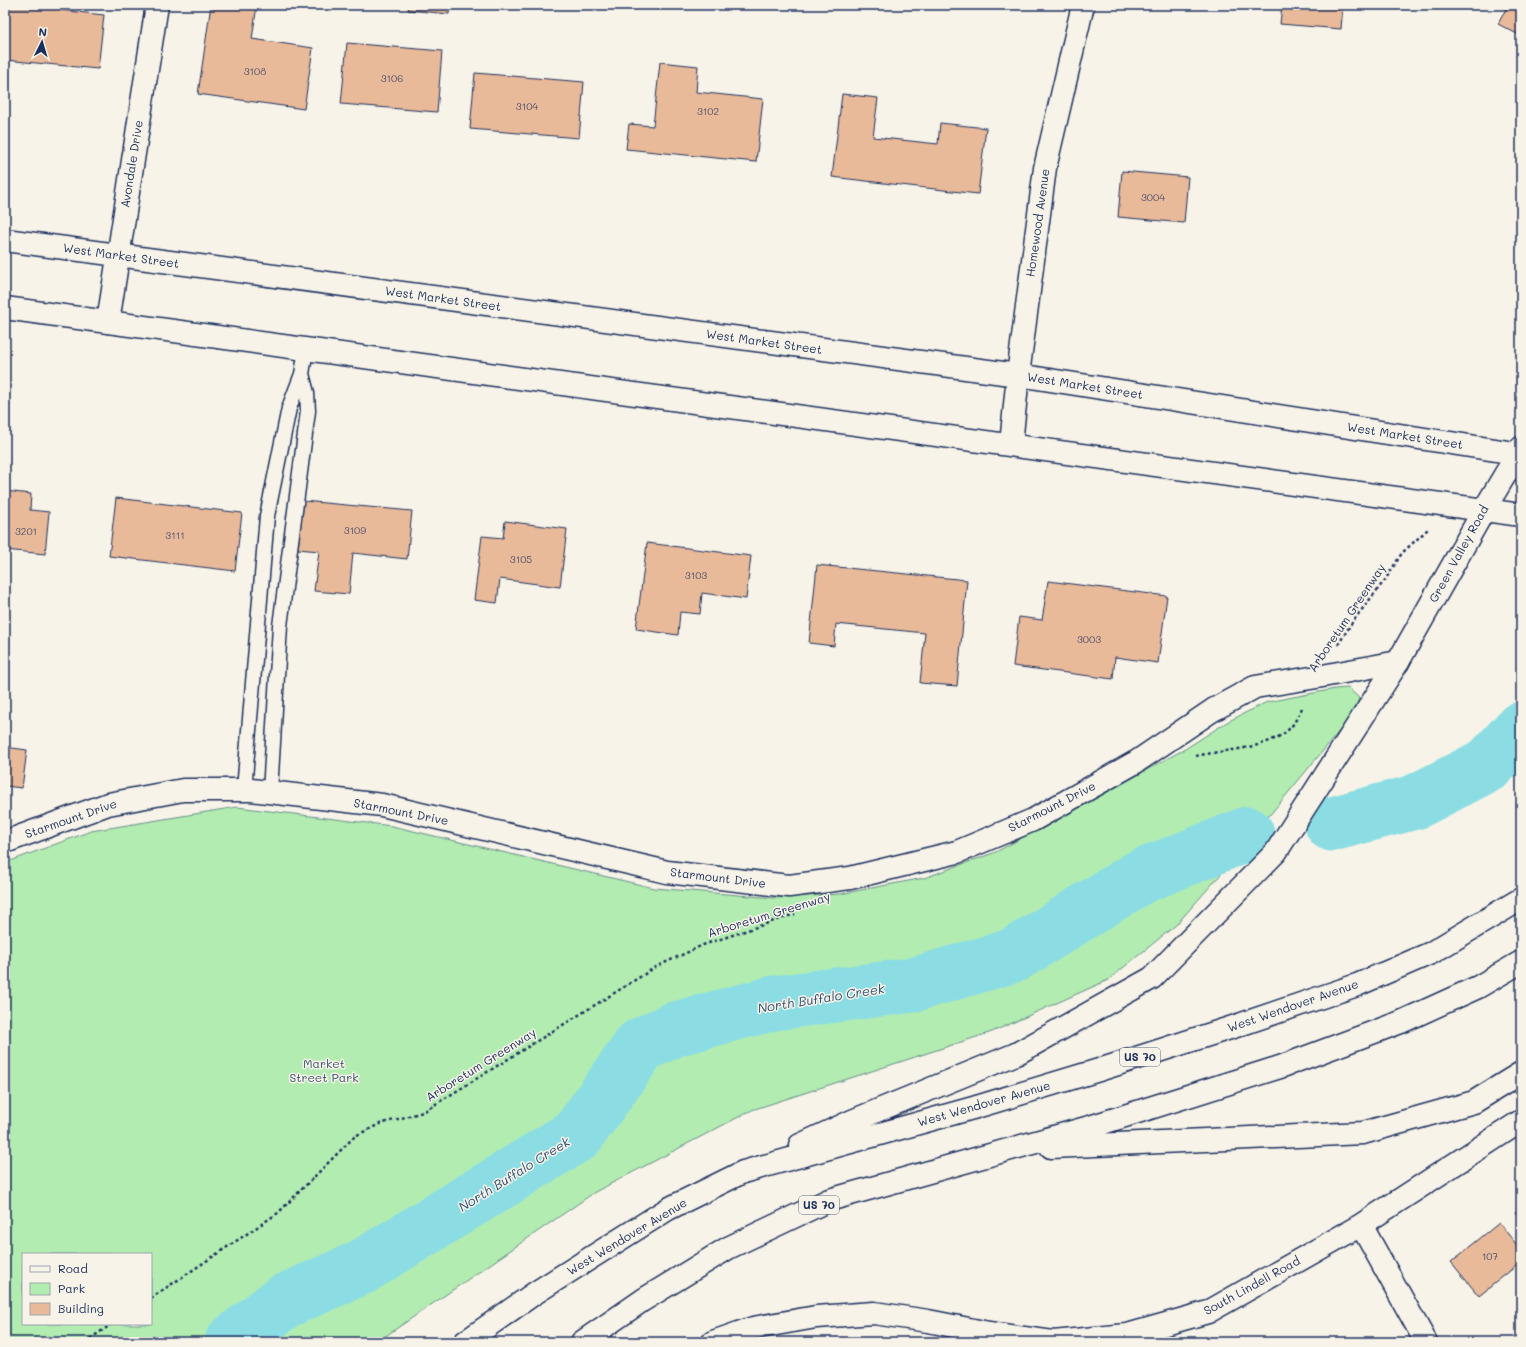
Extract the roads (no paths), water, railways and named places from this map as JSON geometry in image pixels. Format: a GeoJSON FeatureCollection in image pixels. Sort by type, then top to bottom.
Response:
{"type":"FeatureCollection","features":[{"type":"Feature","properties":{"kind":"main road","name":"Avondale Drive"},"geometry":{"type":"LineString","coordinates":[[108,322],[157,5]]}},
{"type":"Feature","properties":{"kind":"main road","name":"Homewood Avenue"},"geometry":{"type":"LineString","coordinates":[[1011,444],[1018,375],[1045,168],[1083,5]]}},
{"type":"Feature","properties":{"kind":"main road","name":"West Market Street"},"geometry":{"type":"LineString","coordinates":[[5,240],[1018,375],[1520,452]]}},
{"type":"Feature","properties":{"kind":"main road"},"geometry":{"type":"LineString","coordinates":[[5,308],[1011,444],[1521,515]]}},
{"type":"Feature","properties":{"kind":"main road","name":"Green Valley Road"},"geometry":{"type":"LineString","coordinates":[[743,1172],[852,1121],[1016,1054],[1152,978],[1276,852],[1398,662],[1484,510],[1520,452]]}},
{"type":"Feature","properties":{"kind":"main road","name":"Starmount Drive"},"geometry":{"type":"LineString","coordinates":[[5,842],[108,804],[183,790],[244,790],[382,805],[667,872],[788,886],[850,878],[957,852],[1040,816],[1136,762],[1214,710],[1255,687],[1398,662]]}},
{"type":"Feature","properties":{"kind":"main road","name":"West Wendover Avenue"},"geometry":{"type":"LineString","coordinates":[[465,1342],[535,1293],[668,1210],[743,1172],[973,1108],[1092,1072],[1358,985],[1431,953],[1521,899]]}},
{"type":"Feature","properties":{"kind":"main road","name":"US 70"},"geometry":{"type":"LineString","coordinates":[[582,1342],[643,1300],[728,1248],[829,1200],[1010,1148],[1093,1126],[1280,1067],[1401,1022],[1478,987],[1521,962]]}},
{"type":"Feature","properties":{"kind":"main road"},"geometry":{"type":"LineString","coordinates":[[1010,1148],[1363,1133],[1474,1102],[1521,1074]]}},
{"type":"Feature","properties":{"kind":"main road","name":"South Lindell Road"},"geometry":{"type":"LineString","coordinates":[[713,1342],[753,1328],[816,1317],[874,1313],[928,1321],[989,1333],[1053,1342],[1127,1335],[1208,1312],[1361,1225],[1521,1121]]}},
{"type":"Feature","properties":{"kind":"main road"},"geometry":{"type":"LineString","coordinates":[[1361,1225],[1426,1342]]}},
{"type":"Feature","properties":{"kind":"lane"},"geometry":{"type":"LineString","coordinates":[[244,790],[267,516],[289,408],[302,374],[306,349]]}},
{"type":"Feature","properties":{"kind":"lane"},"geometry":{"type":"LineString","coordinates":[[270,792],[280,626],[308,411],[307,393],[302,374]]}},
{"type":"Feature","properties":{"kind":"waterway","name":"North Buffalo Creek"},"geometry":{"type":"LineString","coordinates":[[1332,824],[1415,802],[1489,764],[1521,729]]}},
{"type":"Feature","properties":{"kind":"waterway","name":"North Buffalo Creek"},"geometry":{"type":"LineString","coordinates":[[232,1342],[283,1302],[362,1267],[577,1135],[641,1045],[675,1029],[774,1003],[913,985],[1014,955],[1140,877],[1247,834]]}},
{"type":"Feature","properties":{"kind":"park label","name":"Market Street Park"},"geometry":{"type":"Point","coordinates":[324,1071]}}]}
